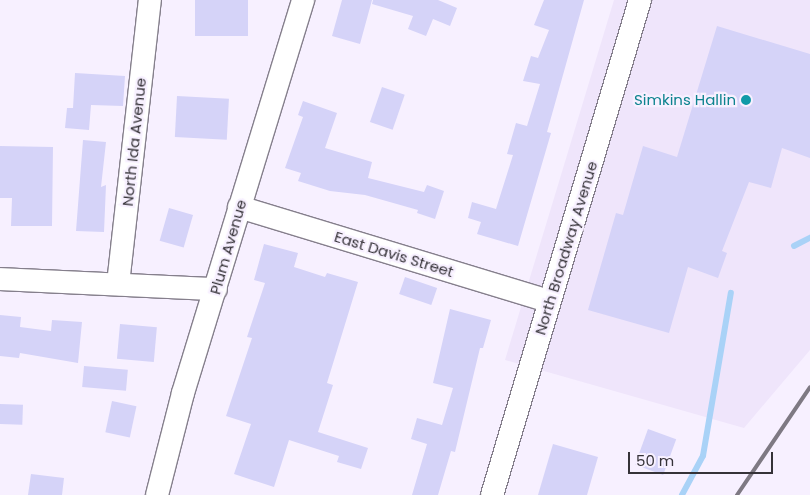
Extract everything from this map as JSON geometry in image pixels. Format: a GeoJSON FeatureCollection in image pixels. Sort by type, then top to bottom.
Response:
{"type":"FeatureCollection","features":[{"type":"Feature","properties":{"kind":"street","name":"North Ida Avenue"},"geometry":{"type":"LineString","coordinates":[[118,284],[150,0]]}},
{"type":"Feature","properties":{"kind":"street","name":"Plum Avenue"},"geometry":{"type":"LineString","coordinates":[[157,495],[183,393],[303,0]]}},
{"type":"Feature","properties":{"kind":"street","name":"North Broadway Avenue"},"geometry":{"type":"LineString","coordinates":[[492,495],[640,0]]}},
{"type":"Feature","properties":{"kind":"street","name":"East Davis Street"},"geometry":{"type":"LineString","coordinates":[[239,207],[550,301]]}},
{"type":"Feature","properties":{"kind":"street"},"geometry":{"type":"LineString","coordinates":[[0,279],[216,290]]}},
{"type":"Feature","properties":{"kind":"shaded area"},"geometry":{"type":"Polygon","coordinates":[[[614,0],[810,0],[810,350],[744,428],[505,360],[614,0]]]}},
{"type":"Feature","properties":{"kind":"building"},"geometry":{"type":"Polygon","coordinates":[[[195,0],[248,0],[248,36],[195,36],[195,0]]]}},
{"type":"Feature","properties":{"kind":"building"},"geometry":{"type":"Polygon","coordinates":[[[342,0],[372,0],[360,44],[332,36],[342,0]]]}},
{"type":"Feature","properties":{"kind":"building"},"geometry":{"type":"Polygon","coordinates":[[[373,0],[438,0],[457,8],[450,26],[433,19],[426,36],[408,29],[413,16],[372,4],[373,0]]]}},
{"type":"Feature","properties":{"kind":"building"},"geometry":{"type":"Polygon","coordinates":[[[544,0],[584,0],[547,132],[551,133],[518,246],[477,234],[481,222],[468,218],[472,202],[496,209],[513,155],[507,154],[516,123],[527,126],[540,84],[523,81],[531,56],[538,58],[549,30],[534,25],[544,0]]]}},
{"type":"Feature","properties":{"kind":"building"},"geometry":{"type":"Polygon","coordinates":[[[717,26],[810,54],[810,158],[782,148],[771,188],[749,182],[722,251],[727,253],[718,278],[688,267],[669,333],[588,310],[616,213],[623,215],[643,146],[677,157],[717,26]]]}},
{"type":"Feature","properties":{"kind":"building"},"geometry":{"type":"Polygon","coordinates":[[[75,73],[125,76],[123,106],[91,105],[89,130],[65,128],[67,108],[73,108],[75,73]]]}},
{"type":"Feature","properties":{"kind":"building"},"geometry":{"type":"Polygon","coordinates":[[[382,87],[405,95],[393,130],[370,122],[382,87]]]}},
{"type":"Feature","properties":{"kind":"building"},"geometry":{"type":"Polygon","coordinates":[[[177,96],[229,99],[227,140],[175,137],[177,96]]]}},
{"type":"Feature","properties":{"kind":"building"},"geometry":{"type":"Polygon","coordinates":[[[303,101],[337,113],[325,148],[372,162],[368,178],[424,192],[427,185],[444,191],[435,219],[417,213],[418,210],[365,195],[330,191],[298,181],[301,173],[285,168],[303,117],[298,115],[303,101]]]}},
{"type":"Feature","properties":{"kind":"building"},"geometry":{"type":"Polygon","coordinates":[[[83,140],[106,142],[101,187],[106,185],[104,232],[76,231],[83,140]]]}},
{"type":"Feature","properties":{"kind":"building"},"geometry":{"type":"Polygon","coordinates":[[[0,146],[53,147],[52,226],[11,226],[12,198],[0,198],[0,146]]]}},
{"type":"Feature","properties":{"kind":"building"},"geometry":{"type":"Polygon","coordinates":[[[169,208],[193,215],[184,248],[160,241],[169,208]]]}},
{"type":"Feature","properties":{"kind":"building"},"geometry":{"type":"Polygon","coordinates":[[[264,244],[298,253],[294,267],[325,277],[327,273],[358,282],[327,383],[333,385],[318,432],[368,448],[361,469],[337,462],[339,456],[289,440],[274,487],[234,474],[251,424],[226,416],[252,338],[247,337],[265,283],[254,280],[264,244]]]}},
{"type":"Feature","properties":{"kind":"building"},"geometry":{"type":"Polygon","coordinates":[[[405,277],[437,288],[431,305],[399,294],[405,277]]]}},
{"type":"Feature","properties":{"kind":"building"},"geometry":{"type":"Polygon","coordinates":[[[450,309],[491,320],[483,348],[480,348],[455,452],[451,451],[438,495],[412,495],[427,444],[411,439],[417,418],[442,425],[453,388],[433,383],[450,309]]]}},
{"type":"Feature","properties":{"kind":"building"},"geometry":{"type":"Polygon","coordinates":[[[0,315],[21,317],[20,327],[51,331],[52,320],[82,322],[78,363],[20,353],[19,358],[0,356],[0,315]]]}},
{"type":"Feature","properties":{"kind":"building"},"geometry":{"type":"Polygon","coordinates":[[[120,324],[157,327],[154,362],[117,359],[120,324]]]}},
{"type":"Feature","properties":{"kind":"building"},"geometry":{"type":"Polygon","coordinates":[[[84,366],[128,370],[126,391],[82,387],[84,366]]]}},
{"type":"Feature","properties":{"kind":"building"},"geometry":{"type":"Polygon","coordinates":[[[112,401],[136,406],[130,437],[105,432],[112,401]]]}},
{"type":"Feature","properties":{"kind":"building"},"geometry":{"type":"Polygon","coordinates":[[[0,404],[23,405],[22,425],[0,424],[0,404]]]}},
{"type":"Feature","properties":{"kind":"building"},"geometry":{"type":"Polygon","coordinates":[[[648,429],[676,439],[663,475],[635,465],[648,429]]]}},
{"type":"Feature","properties":{"kind":"building"},"geometry":{"type":"Polygon","coordinates":[[[553,444],[598,457],[587,495],[538,495],[553,444]]]}},
{"type":"Feature","properties":{"kind":"building"},"geometry":{"type":"Polygon","coordinates":[[[31,474],[64,478],[62,495],[28,495],[31,474]]]}},
{"type":"Feature","properties":{"kind":"waterway"},"geometry":{"type":"LineString","coordinates":[[794,246],[810,238]]}},
{"type":"Feature","properties":{"kind":"waterway"},"geometry":{"type":"LineString","coordinates":[[682,495],[703,456],[731,293]]}},
{"type":"Feature","properties":{"kind":"railway"},"geometry":{"type":"LineString","coordinates":[[737,495],[810,387]]}},
{"type":"Feature","properties":{"kind":"place","name":"Simkins Hallin"},"geometry":{"type":"Point","coordinates":[746,100]}}]}
